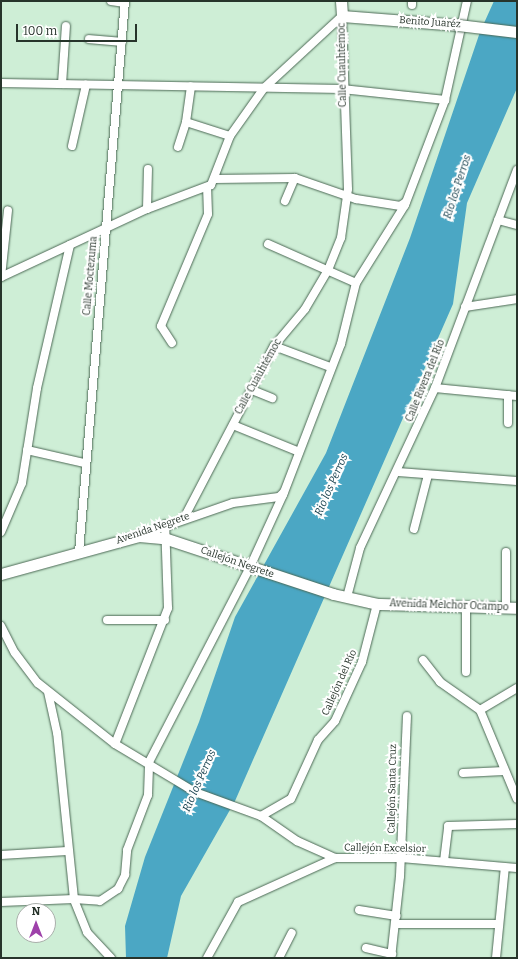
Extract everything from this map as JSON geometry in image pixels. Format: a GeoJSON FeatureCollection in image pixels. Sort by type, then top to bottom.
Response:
{"type":"FeatureCollection","features":[{"type":"Feature","properties":{"kind":"main road","name":"Calle Cuauhtémoc"},"geometry":{"type":"LineString","coordinates":[[342,1],[342,16]]}},
{"type":"Feature","properties":{"kind":"main road","name":"Benito Juaréz"},"geometry":{"type":"LineString","coordinates":[[342,16],[458,25],[517,32]]}},
{"type":"Feature","properties":{"kind":"main road","name":"Avenida Negrete"},"geometry":{"type":"LineString","coordinates":[[1,574],[139,536]]}},
{"type":"Feature","properties":{"kind":"main road","name":"Callejón Negrete"},"geometry":{"type":"LineString","coordinates":[[139,536],[164,538],[333,594]]}},
{"type":"Feature","properties":{"kind":"main road","name":"Avenida Melchor Ocampo"},"geometry":{"type":"LineString","coordinates":[[333,594],[377,604],[466,608],[512,608]]}},
{"type":"Feature","properties":{"kind":"street"},"geometry":{"type":"LineString","coordinates":[[111,1],[125,2]]}},
{"type":"Feature","properties":{"kind":"street"},"geometry":{"type":"LineString","coordinates":[[1,902],[74,899],[100,901],[118,889],[125,875],[127,850],[148,795],[150,762],[250,567],[283,495],[297,451],[330,367],[341,344],[356,283],[405,205],[446,100],[467,1]]}},
{"type":"Feature","properties":{"kind":"street","name":"Calle Moctezuma"},"geometry":{"type":"LineString","coordinates":[[79,552],[84,463],[125,2]]}},
{"type":"Feature","properties":{"kind":"street"},"geometry":{"type":"LineString","coordinates":[[1,277],[147,209],[207,188],[214,179],[230,136],[264,88],[342,16]]}},
{"type":"Feature","properties":{"kind":"street","name":"Calle Cuauhtémoc"},"geometry":{"type":"LineString","coordinates":[[184,518],[274,346],[304,308],[328,270],[341,238],[348,197],[342,89],[342,16]]}},
{"type":"Feature","properties":{"kind":"street"},"geometry":{"type":"LineString","coordinates":[[62,84],[66,26]]}},
{"type":"Feature","properties":{"kind":"street"},"geometry":{"type":"LineString","coordinates":[[89,39],[122,42]]}},
{"type":"Feature","properties":{"kind":"street"},"geometry":{"type":"LineString","coordinates":[[1,83],[342,89],[446,100]]}},
{"type":"Feature","properties":{"kind":"street"},"geometry":{"type":"LineString","coordinates":[[72,146],[86,85]]}},
{"type":"Feature","properties":{"kind":"street"},"geometry":{"type":"LineString","coordinates":[[178,147],[186,122],[191,86]]}},
{"type":"Feature","properties":{"kind":"street"},"geometry":{"type":"LineString","coordinates":[[186,122],[230,136]]}},
{"type":"Feature","properties":{"kind":"street"},"geometry":{"type":"LineString","coordinates":[[147,209],[148,169]]}},
{"type":"Feature","properties":{"kind":"street","name":"Calle Rivera del Río"},"geometry":{"type":"LineString","coordinates":[[346,597],[360,548],[398,472],[435,388],[517,170]]}},
{"type":"Feature","properties":{"kind":"street"},"geometry":{"type":"LineString","coordinates":[[214,179],[296,178],[348,197],[405,205]]}},
{"type":"Feature","properties":{"kind":"street"},"geometry":{"type":"LineString","coordinates":[[285,201],[296,178]]}},
{"type":"Feature","properties":{"kind":"street"},"geometry":{"type":"LineString","coordinates":[[172,343],[161,326],[208,214],[207,188]]}},
{"type":"Feature","properties":{"kind":"street"},"geometry":{"type":"LineString","coordinates":[[1,277],[8,210]]}},
{"type":"Feature","properties":{"kind":"street"},"geometry":{"type":"LineString","coordinates":[[498,220],[517,225]]}},
{"type":"Feature","properties":{"kind":"street"},"geometry":{"type":"LineString","coordinates":[[1,532],[19,495],[70,244]]}},
{"type":"Feature","properties":{"kind":"street"},"geometry":{"type":"LineString","coordinates":[[268,244],[356,283]]}},
{"type":"Feature","properties":{"kind":"street"},"geometry":{"type":"LineString","coordinates":[[465,308],[517,299]]}},
{"type":"Feature","properties":{"kind":"street"},"geometry":{"type":"LineString","coordinates":[[274,346],[330,367]]}},
{"type":"Feature","properties":{"kind":"street"},"geometry":{"type":"LineString","coordinates":[[435,388],[517,396]]}},
{"type":"Feature","properties":{"kind":"street"},"geometry":{"type":"LineString","coordinates":[[252,390],[272,398]]}},
{"type":"Feature","properties":{"kind":"street"},"geometry":{"type":"LineString","coordinates":[[508,395],[508,423]]}},
{"type":"Feature","properties":{"kind":"street"},"geometry":{"type":"LineString","coordinates":[[233,425],[297,451]]}},
{"type":"Feature","properties":{"kind":"street"},"geometry":{"type":"LineString","coordinates":[[27,450],[84,463]]}},
{"type":"Feature","properties":{"kind":"street"},"geometry":{"type":"LineString","coordinates":[[398,472],[517,481]]}},
{"type":"Feature","properties":{"kind":"street"},"geometry":{"type":"LineString","coordinates":[[414,529],[428,475]]}},
{"type":"Feature","properties":{"kind":"street","name":"Avenida Negrete"},"geometry":{"type":"LineString","coordinates":[[139,536],[165,524],[233,503],[283,495]]}},
{"type":"Feature","properties":{"kind":"street"},"geometry":{"type":"LineString","coordinates":[[115,744],[165,620],[168,598],[164,538],[165,524]]}},
{"type":"Feature","properties":{"kind":"street"},"geometry":{"type":"LineString","coordinates":[[506,552],[512,608]]}},
{"type":"Feature","properties":{"kind":"street","name":"Callejón del Río"},"geometry":{"type":"LineString","coordinates":[[261,816],[291,799],[318,740],[335,721],[362,662],[377,604]]}},
{"type":"Feature","properties":{"kind":"street"},"geometry":{"type":"LineString","coordinates":[[466,608],[466,672]]}},
{"type":"Feature","properties":{"kind":"street"},"geometry":{"type":"LineString","coordinates":[[106,620],[165,620]]}},
{"type":"Feature","properties":{"kind":"street","name":"Callejón Excelsior"},"geometry":{"type":"LineString","coordinates":[[1,626],[24,666],[48,692],[115,744],[150,762],[195,792],[261,816],[297,841],[335,858],[401,858],[517,868]]}},
{"type":"Feature","properties":{"kind":"street"},"geometry":{"type":"LineString","coordinates":[[423,660],[440,682],[480,710],[504,771],[517,799]]}},
{"type":"Feature","properties":{"kind":"street"},"geometry":{"type":"LineString","coordinates":[[480,710],[517,688]]}},
{"type":"Feature","properties":{"kind":"street"},"geometry":{"type":"LineString","coordinates":[[48,692],[57,734],[67,851],[74,899],[87,932],[111,958]]}},
{"type":"Feature","properties":{"kind":"street","name":"Callejón Santa Cruz"},"geometry":{"type":"LineString","coordinates":[[392,956],[401,858],[407,716]]}},
{"type":"Feature","properties":{"kind":"street"},"geometry":{"type":"LineString","coordinates":[[463,773],[504,771]]}},
{"type":"Feature","properties":{"kind":"street"},"geometry":{"type":"LineString","coordinates":[[444,861],[448,826],[517,824]]}},
{"type":"Feature","properties":{"kind":"street"},"geometry":{"type":"LineString","coordinates":[[1,855],[67,851]]}},
{"type":"Feature","properties":{"kind":"street"},"geometry":{"type":"LineString","coordinates":[[206,958],[238,902],[250,893],[301,876],[335,858]]}},
{"type":"Feature","properties":{"kind":"street"},"geometry":{"type":"LineString","coordinates":[[496,958],[498,924],[505,867]]}},
{"type":"Feature","properties":{"kind":"street"},"geometry":{"type":"LineString","coordinates":[[359,910],[396,920],[498,924]]}},
{"type":"Feature","properties":{"kind":"street"},"geometry":{"type":"LineString","coordinates":[[278,958],[292,933]]}},
{"type":"Feature","properties":{"kind":"street"},"geometry":{"type":"LineString","coordinates":[[366,948],[392,956]]}},
{"type":"Feature","properties":{"kind":"water","name":"Rio los Perros"},"geometry":{"type":"Polygon","coordinates":[[[494,1],[517,1],[517,88],[467,203],[453,304],[235,801],[181,896],[167,958],[126,958],[125,926],[145,857],[199,722],[235,617],[326,453],[410,238],[480,32],[494,1]]]}}]}
